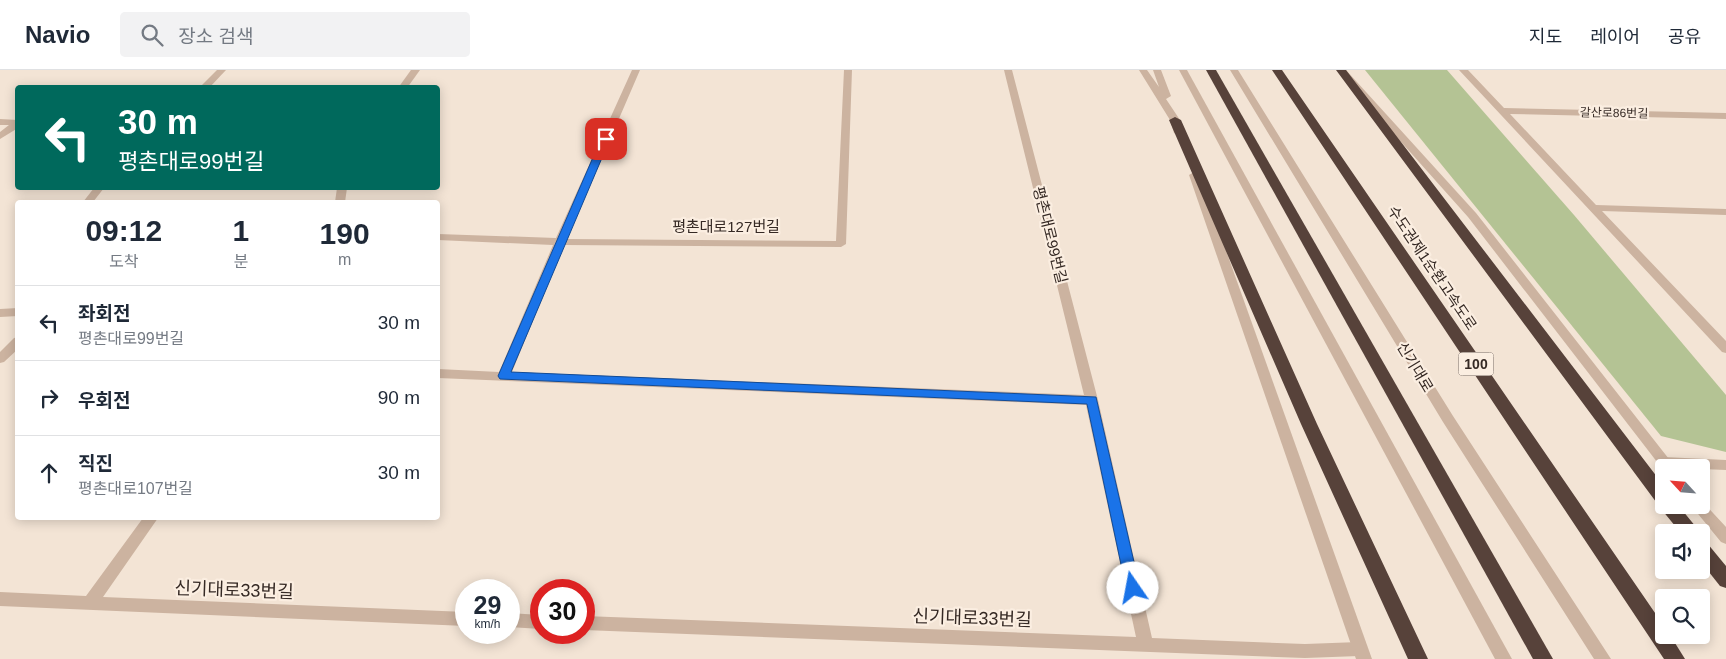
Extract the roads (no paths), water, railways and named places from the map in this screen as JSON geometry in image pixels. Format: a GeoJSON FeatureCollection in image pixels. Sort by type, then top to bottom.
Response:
{"type":"FeatureCollection","features":[{"type":"Feature","properties":{"kind":"highway"},"geometry":{"type":"LineString","coordinates":[[1211,70],[1543,659]]}},
{"type":"Feature","properties":{"kind":"highway","name":"수도권제1순환고속도로"},"geometry":{"type":"LineString","coordinates":[[1277,70],[1675,659]]}},
{"type":"Feature","properties":{"kind":"highway"},"geometry":{"type":"LineString","coordinates":[[1341,70],[1655,487]]}},
{"type":"Feature","properties":{"kind":"highway"},"geometry":{"type":"LineString","coordinates":[[1175,120],[1309,424],[1418,659]]}},
{"type":"Feature","properties":{"kind":"highway"},"geometry":{"type":"LineString","coordinates":[[1675,514],[1683,524]]}},
{"type":"Feature","properties":{"kind":"highway"},"geometry":{"type":"LineString","coordinates":[[1710,560],[1726,580]]}},
{"type":"Feature","properties":{"kind":"street"},"geometry":{"type":"LineString","coordinates":[[206,85],[222,70]]}},
{"type":"Feature","properties":{"kind":"street"},"geometry":{"type":"LineString","coordinates":[[404,85],[416,70]]}},
{"type":"Feature","properties":{"kind":"street"},"geometry":{"type":"LineString","coordinates":[[504,376],[560,242],[636,70]]}},
{"type":"Feature","properties":{"kind":"street","name":"평촌대로127번길"},"geometry":{"type":"LineString","coordinates":[[440,236],[560,242],[841,244],[848,70]]}},
{"type":"Feature","properties":{"kind":"street","name":"평촌대로99번길"},"geometry":{"type":"LineString","coordinates":[[1008,70],[1092,400],[1146,645]]}},
{"type":"Feature","properties":{"kind":"street"},"geometry":{"type":"LineString","coordinates":[[1143,70],[1175,120]]}},
{"type":"Feature","properties":{"kind":"street"},"geometry":{"type":"LineString","coordinates":[[1157,70],[1361,654]]}},
{"type":"Feature","properties":{"kind":"street"},"geometry":{"type":"LineString","coordinates":[[1183,70],[1504,659]]}},
{"type":"Feature","properties":{"kind":"street","name":"신기대로"},"geometry":{"type":"LineString","coordinates":[[1234,70],[1448,419],[1603,659]]}},
{"type":"Feature","properties":{"kind":"street"},"geometry":{"type":"LineString","coordinates":[[1341,70],[1472,215],[1661,459]]}},
{"type":"Feature","properties":{"kind":"street"},"geometry":{"type":"LineString","coordinates":[[1463,70],[1721,338],[1726,349]]}},
{"type":"Feature","properties":{"kind":"street","name":"갈산로86번길"},"geometry":{"type":"LineString","coordinates":[[1502,111],[1726,116]]}},
{"type":"Feature","properties":{"kind":"street"},"geometry":{"type":"LineString","coordinates":[[0,122],[15,123]]}},
{"type":"Feature","properties":{"kind":"street"},"geometry":{"type":"LineString","coordinates":[[0,136],[15,125]]}},
{"type":"Feature","properties":{"kind":"street"},"geometry":{"type":"LineString","coordinates":[[90,200],[97,190]]}},
{"type":"Feature","properties":{"kind":"street"},"geometry":{"type":"LineString","coordinates":[[1594,208],[1726,212]]}},
{"type":"Feature","properties":{"kind":"street"},"geometry":{"type":"LineString","coordinates":[[0,312],[15,312]]}},
{"type":"Feature","properties":{"kind":"street"},"geometry":{"type":"LineString","coordinates":[[0,358],[15,344]]}},
{"type":"Feature","properties":{"kind":"street"},"geometry":{"type":"LineString","coordinates":[[440,374],[1092,400]]}},
{"type":"Feature","properties":{"kind":"street"},"geometry":{"type":"LineString","coordinates":[[1710,465],[1726,465]]}},
{"type":"Feature","properties":{"kind":"street"},"geometry":{"type":"LineString","coordinates":[[1706,514],[1726,538]]}},
{"type":"Feature","properties":{"kind":"street"},"geometry":{"type":"LineString","coordinates":[[90,604],[150,520]]}},
{"type":"Feature","properties":{"kind":"street","name":"신기대로33번길"},"geometry":{"type":"LineString","coordinates":[[0,599],[455,619]]}},
{"type":"Feature","properties":{"kind":"street","name":"신기대로33번길"},"geometry":{"type":"LineString","coordinates":[[595,623],[1361,654]]}}]}
